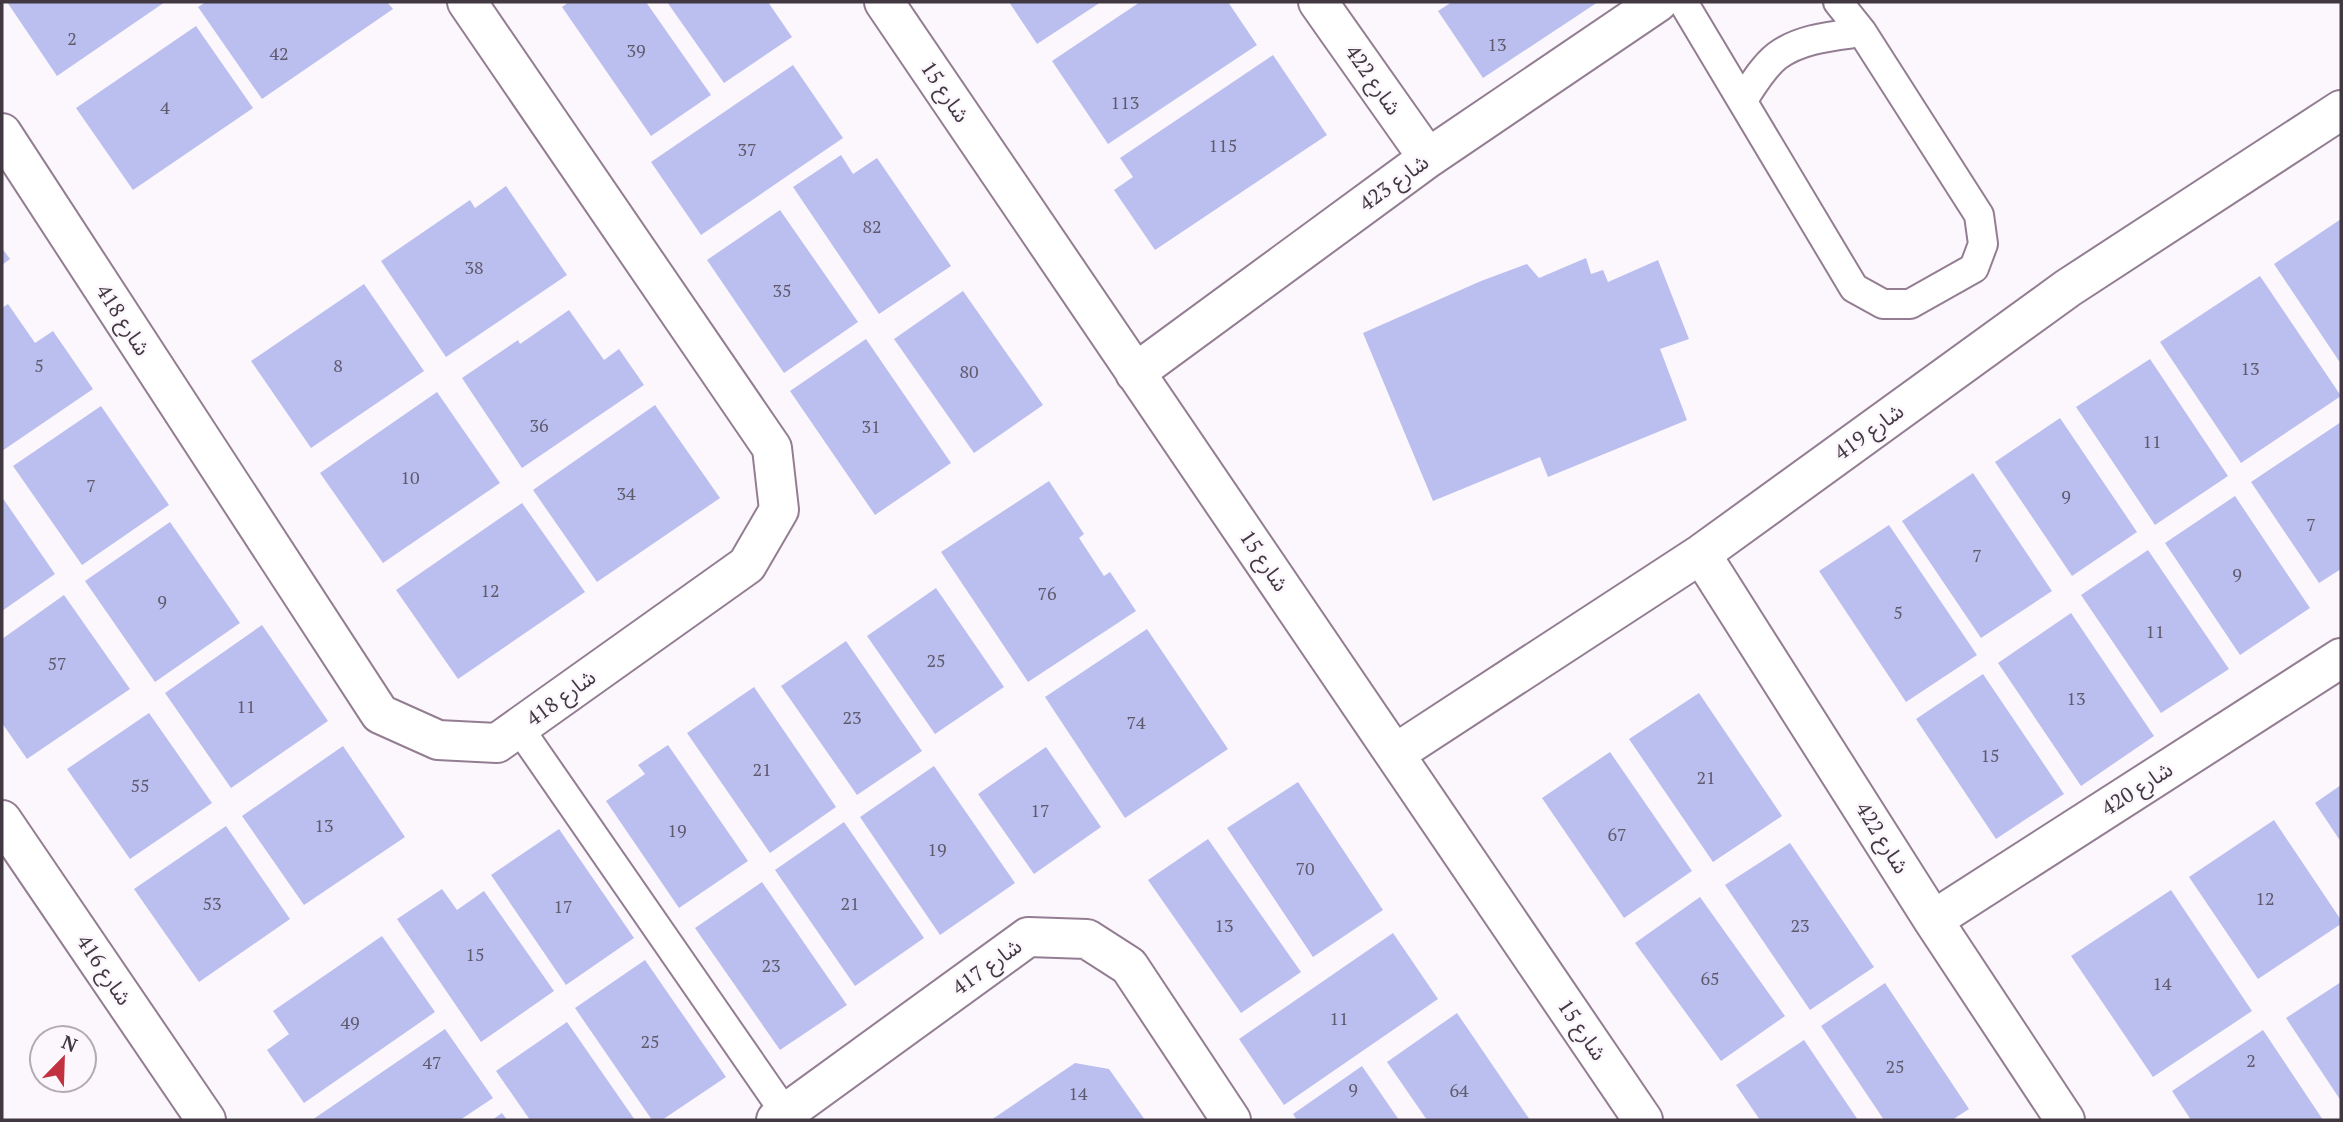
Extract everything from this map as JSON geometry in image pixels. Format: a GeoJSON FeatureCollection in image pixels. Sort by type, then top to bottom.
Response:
{"type":"FeatureCollection","features":[{"type":"Feature","properties":{"kind":"street","name":"شارع 418"},"geometry":{"type":"LineString","coordinates":[[2,133],[380,714],[438,740],[498,743],[747,565],[779,510],[772,448],[467,2]]}},
{"type":"Feature","properties":{"kind":"street","name":"شارع 15"},"geometry":{"type":"LineString","coordinates":[[884,2],[1643,1120]]}},
{"type":"Feature","properties":{"kind":"street","name":"شارع 422"},"geometry":{"type":"LineString","coordinates":[[1318,2],[1428,158]]}},
{"type":"Feature","properties":{"kind":"street","name":"شارع 423"},"geometry":{"type":"LineString","coordinates":[[1135,373],[1428,158],[1658,2]]}},
{"type":"Feature","properties":{"kind":"street","name":"شارع 419"},"geometry":{"type":"LineString","coordinates":[[1396,753],[1701,554],[2068,288],[2341,110]]}},
{"type":"Feature","properties":{"kind":"street","name":"شارع 422"},"geometry":{"type":"LineString","coordinates":[[1701,554],[1933,920],[2065,1120]]}},
{"type":"Feature","properties":{"kind":"street","name":"شارع 420"},"geometry":{"type":"LineString","coordinates":[[1933,920],[2341,658]]}},
{"type":"Feature","properties":{"kind":"street","name":"شارع 416"},"geometry":{"type":"LineString","coordinates":[[2,820],[206,1120]]}},
{"type":"Feature","properties":{"kind":"street","name":"شارع 417"},"geometry":{"type":"LineString","coordinates":[[781,1117],[1028,937],[1087,939],[1129,966],[1231,1120]]}},
{"type":"Feature","properties":{"kind":"lane"},"geometry":{"type":"LineString","coordinates":[[1682,2],[1854,288],[1883,304],[1910,304],[1974,268],[1983,244],[1979,215],[1862,32],[1838,2]]}},
{"type":"Feature","properties":{"kind":"lane"},"geometry":{"type":"LineString","coordinates":[[1743,100],[1777,56],[1810,40],[1862,32]]}},
{"type":"Feature","properties":{"kind":"lane"},"geometry":{"type":"LineString","coordinates":[[519,728],[781,1117]]}},
{"type":"Feature","properties":{"kind":"building"},"geometry":{"type":"Polygon","coordinates":[[[7,2],[165,2],[57,76],[7,2]]]}},
{"type":"Feature","properties":{"kind":"building"},"geometry":{"type":"Polygon","coordinates":[[[206,2],[387,2],[393,9],[262,99],[198,7],[206,2]]]}},
{"type":"Feature","properties":{"kind":"building"},"geometry":{"type":"Polygon","coordinates":[[[569,2],[646,2],[711,95],[651,136],[562,7],[569,2]]]}},
{"type":"Feature","properties":{"kind":"building"},"geometry":{"type":"Polygon","coordinates":[[[667,2],[768,2],[792,37],[724,83],[667,2]]]}},
{"type":"Feature","properties":{"kind":"building"},"geometry":{"type":"Polygon","coordinates":[[[1009,2],[1101,2],[1037,44],[1009,2]]]}},
{"type":"Feature","properties":{"kind":"building"},"geometry":{"type":"Polygon","coordinates":[[[1140,2],[1228,2],[1257,45],[1108,144],[1052,61],[1140,2]]]}},
{"type":"Feature","properties":{"kind":"building"},"geometry":{"type":"Polygon","coordinates":[[[1452,2],[1598,2],[1483,78],[1438,11],[1452,2]]]}},
{"type":"Feature","properties":{"kind":"building"},"geometry":{"type":"Polygon","coordinates":[[[196,26],[253,108],[133,190],[76,108],[196,26]]]}},
{"type":"Feature","properties":{"kind":"building"},"geometry":{"type":"Polygon","coordinates":[[[1273,55],[1327,135],[1155,250],[1114,190],[1133,177],[1120,158],[1273,55]]]}},
{"type":"Feature","properties":{"kind":"building"},"geometry":{"type":"Polygon","coordinates":[[[793,65],[843,138],[701,235],[651,162],[793,65]]]}},
{"type":"Feature","properties":{"kind":"building"},"geometry":{"type":"Polygon","coordinates":[[[841,155],[853,174],[877,158],[951,266],[879,314],[793,187],[841,155]]]}},
{"type":"Feature","properties":{"kind":"building"},"geometry":{"type":"Polygon","coordinates":[[[506,186],[567,275],[446,357],[381,261],[470,200],[475,208],[506,186]]]}},
{"type":"Feature","properties":{"kind":"building"},"geometry":{"type":"Polygon","coordinates":[[[780,210],[858,322],[784,373],[707,260],[780,210]]]}},
{"type":"Feature","properties":{"kind":"building"},"geometry":{"type":"Polygon","coordinates":[[[2341,219],[2341,364],[2274,264],[2341,219]]]}},
{"type":"Feature","properties":{"kind":"building"},"geometry":{"type":"Polygon","coordinates":[[[2,248],[10,259],[2,265],[2,248]]]}},
{"type":"Feature","properties":{"kind":"building"},"geometry":{"type":"Polygon","coordinates":[[[1586,258],[1591,274],[1603,270],[1608,282],[1658,260],[1689,339],[1660,349],[1687,420],[1548,477],[1540,457],[1433,501],[1363,333],[1481,281],[1527,264],[1539,278],[1586,258]]]}},
{"type":"Feature","properties":{"kind":"building"},"geometry":{"type":"Polygon","coordinates":[[[2260,276],[2341,396],[2241,463],[2160,342],[2260,276]]]}},
{"type":"Feature","properties":{"kind":"building"},"geometry":{"type":"Polygon","coordinates":[[[364,284],[424,371],[311,448],[251,361],[364,284]]]}},
{"type":"Feature","properties":{"kind":"building"},"geometry":{"type":"Polygon","coordinates":[[[963,291],[1043,405],[974,453],[894,339],[963,291]]]}},
{"type":"Feature","properties":{"kind":"building"},"geometry":{"type":"Polygon","coordinates":[[[8,304],[35,343],[53,331],[93,389],[2,451],[2,308],[8,304]]]}},
{"type":"Feature","properties":{"kind":"building"},"geometry":{"type":"Polygon","coordinates":[[[569,310],[604,360],[619,349],[644,385],[522,468],[462,378],[518,340],[520,344],[569,310]]]}},
{"type":"Feature","properties":{"kind":"building"},"geometry":{"type":"Polygon","coordinates":[[[866,339],[951,463],[875,515],[790,391],[866,339]]]}},
{"type":"Feature","properties":{"kind":"building"},"geometry":{"type":"Polygon","coordinates":[[[2150,359],[2228,476],[2155,525],[2076,407],[2150,359]]]}},
{"type":"Feature","properties":{"kind":"building"},"geometry":{"type":"Polygon","coordinates":[[[437,392],[500,483],[383,563],[320,473],[437,392]]]}},
{"type":"Feature","properties":{"kind":"building"},"geometry":{"type":"Polygon","coordinates":[[[655,405],[720,498],[597,582],[533,490],[655,405]]]}},
{"type":"Feature","properties":{"kind":"building"},"geometry":{"type":"Polygon","coordinates":[[[101,406],[169,505],[82,565],[13,466],[101,406]]]}},
{"type":"Feature","properties":{"kind":"building"},"geometry":{"type":"Polygon","coordinates":[[[2060,418],[2137,532],[2072,576],[1995,462],[2060,418]]]}},
{"type":"Feature","properties":{"kind":"building"},"geometry":{"type":"Polygon","coordinates":[[[2341,422],[2341,569],[2319,583],[2251,482],[2341,422]]]}},
{"type":"Feature","properties":{"kind":"building"},"geometry":{"type":"Polygon","coordinates":[[[1973,473],[2052,591],[1981,638],[1902,521],[1973,473]]]}},
{"type":"Feature","properties":{"kind":"building"},"geometry":{"type":"Polygon","coordinates":[[[1049,481],[1084,534],[1079,538],[1104,576],[1110,572],[1136,611],[1028,682],[941,552],[1049,481]]]}},
{"type":"Feature","properties":{"kind":"building"},"geometry":{"type":"Polygon","coordinates":[[[2235,496],[2310,608],[2240,655],[2165,543],[2235,496]]]}},
{"type":"Feature","properties":{"kind":"building"},"geometry":{"type":"Polygon","coordinates":[[[2,497],[55,574],[2,611],[2,497]]]}},
{"type":"Feature","properties":{"kind":"building"},"geometry":{"type":"Polygon","coordinates":[[[522,503],[585,592],[458,679],[396,590],[522,503]]]}},
{"type":"Feature","properties":{"kind":"building"},"geometry":{"type":"Polygon","coordinates":[[[170,522],[240,623],[155,682],[85,581],[170,522]]]}},
{"type":"Feature","properties":{"kind":"building"},"geometry":{"type":"Polygon","coordinates":[[[1889,525],[1977,655],[1906,702],[1819,571],[1889,525]]]}},
{"type":"Feature","properties":{"kind":"building"},"geometry":{"type":"Polygon","coordinates":[[[2148,550],[2229,669],[2161,713],[2081,595],[2148,550]]]}},
{"type":"Feature","properties":{"kind":"building"},"geometry":{"type":"Polygon","coordinates":[[[936,588],[1004,687],[935,734],[867,636],[936,588]]]}},
{"type":"Feature","properties":{"kind":"building"},"geometry":{"type":"Polygon","coordinates":[[[64,595],[130,689],[27,759],[2,723],[2,639],[64,595]]]}},
{"type":"Feature","properties":{"kind":"building"},"geometry":{"type":"Polygon","coordinates":[[[2071,613],[2154,736],[2081,786],[1998,663],[2071,613]]]}},
{"type":"Feature","properties":{"kind":"building"},"geometry":{"type":"Polygon","coordinates":[[[262,625],[328,721],[231,788],[165,693],[262,625]]]}},
{"type":"Feature","properties":{"kind":"building"},"geometry":{"type":"Polygon","coordinates":[[[1147,629],[1228,749],[1125,818],[1045,697],[1147,629]]]}},
{"type":"Feature","properties":{"kind":"building"},"geometry":{"type":"Polygon","coordinates":[[[846,641],[922,751],[857,795],[781,686],[846,641]]]}},
{"type":"Feature","properties":{"kind":"building"},"geometry":{"type":"Polygon","coordinates":[[[1983,674],[2064,794],[1996,839],[1916,719],[1983,674]]]}},
{"type":"Feature","properties":{"kind":"building"},"geometry":{"type":"Polygon","coordinates":[[[754,687],[836,807],[770,853],[687,733],[754,687]]]}},
{"type":"Feature","properties":{"kind":"building"},"geometry":{"type":"Polygon","coordinates":[[[1699,693],[1782,816],[1713,862],[1629,739],[1699,693]]]}},
{"type":"Feature","properties":{"kind":"building"},"geometry":{"type":"Polygon","coordinates":[[[149,713],[212,803],[130,859],[67,769],[149,713]]]}},
{"type":"Feature","properties":{"kind":"building"},"geometry":{"type":"Polygon","coordinates":[[[668,745],[748,861],[679,908],[606,801],[645,774],[638,765],[668,745]]]}},
{"type":"Feature","properties":{"kind":"building"},"geometry":{"type":"Polygon","coordinates":[[[343,746],[405,837],[304,905],[242,816],[343,746]]]}},
{"type":"Feature","properties":{"kind":"building"},"geometry":{"type":"Polygon","coordinates":[[[1046,747],[1101,827],[1034,874],[978,794],[1046,747]]]}},
{"type":"Feature","properties":{"kind":"building"},"geometry":{"type":"Polygon","coordinates":[[[1610,752],[1692,871],[1624,918],[1542,798],[1610,752]]]}},
{"type":"Feature","properties":{"kind":"building"},"geometry":{"type":"Polygon","coordinates":[[[934,766],[1015,883],[940,935],[860,817],[934,766]]]}},
{"type":"Feature","properties":{"kind":"building"},"geometry":{"type":"Polygon","coordinates":[[[1298,782],[1383,910],[1313,957],[1227,828],[1298,782]]]}},
{"type":"Feature","properties":{"kind":"building"},"geometry":{"type":"Polygon","coordinates":[[[2341,785],[2341,842],[2315,803],[2341,785]]]}},
{"type":"Feature","properties":{"kind":"building"},"geometry":{"type":"Polygon","coordinates":[[[2274,820],[2341,920],[2341,924],[2258,979],[2189,877],[2274,820]]]}},
{"type":"Feature","properties":{"kind":"building"},"geometry":{"type":"Polygon","coordinates":[[[844,822],[924,938],[855,986],[775,870],[844,822]]]}},
{"type":"Feature","properties":{"kind":"building"},"geometry":{"type":"Polygon","coordinates":[[[226,826],[290,919],[199,982],[134,889],[226,826]]]}},
{"type":"Feature","properties":{"kind":"building"},"geometry":{"type":"Polygon","coordinates":[[[559,829],[634,938],[566,985],[491,875],[559,829]]]}},
{"type":"Feature","properties":{"kind":"building"},"geometry":{"type":"Polygon","coordinates":[[[1208,839],[1301,972],[1241,1013],[1148,880],[1208,839]]]}},
{"type":"Feature","properties":{"kind":"building"},"geometry":{"type":"Polygon","coordinates":[[[1790,843],[1874,967],[1810,1010],[1725,885],[1790,843]]]}},
{"type":"Feature","properties":{"kind":"building"},"geometry":{"type":"Polygon","coordinates":[[[762,882],[847,1005],[780,1050],[695,928],[762,882]]]}},
{"type":"Feature","properties":{"kind":"building"},"geometry":{"type":"Polygon","coordinates":[[[442,889],[457,910],[484,891],[554,991],[481,1042],[397,919],[442,889]]]}},
{"type":"Feature","properties":{"kind":"building"},"geometry":{"type":"Polygon","coordinates":[[[2171,890],[2252,1011],[2153,1077],[2071,956],[2171,890]]]}},
{"type":"Feature","properties":{"kind":"building"},"geometry":{"type":"Polygon","coordinates":[[[1700,897],[1785,1016],[1721,1061],[1635,943],[1700,897]]]}},
{"type":"Feature","properties":{"kind":"building"},"geometry":{"type":"Polygon","coordinates":[[[1393,933],[1438,999],[1284,1105],[1239,1039],[1393,933]]]}},
{"type":"Feature","properties":{"kind":"building"},"geometry":{"type":"Polygon","coordinates":[[[382,936],[435,1012],[304,1103],[267,1050],[289,1034],[273,1011],[382,936]]]}},
{"type":"Feature","properties":{"kind":"building"},"geometry":{"type":"Polygon","coordinates":[[[645,960],[726,1077],[662,1120],[652,1120],[575,1008],[645,960]]]}},
{"type":"Feature","properties":{"kind":"building"},"geometry":{"type":"Polygon","coordinates":[[[2341,982],[2341,1101],[2286,1018],[2341,982]]]}},
{"type":"Feature","properties":{"kind":"building"},"geometry":{"type":"Polygon","coordinates":[[[1885,983],[1969,1109],[1952,1120],[1884,1120],[1821,1026],[1885,983]]]}},
{"type":"Feature","properties":{"kind":"building"},"geometry":{"type":"Polygon","coordinates":[[[1457,1013],[1530,1120],[1427,1120],[1387,1062],[1457,1013]]]}},
{"type":"Feature","properties":{"kind":"building"},"geometry":{"type":"Polygon","coordinates":[[[567,1022],[635,1120],[530,1120],[496,1071],[567,1022]]]}},
{"type":"Feature","properties":{"kind":"building"},"geometry":{"type":"Polygon","coordinates":[[[445,1029],[493,1098],[460,1120],[312,1120],[445,1029]]]}},
{"type":"Feature","properties":{"kind":"building"},"geometry":{"type":"Polygon","coordinates":[[[2263,1030],[2323,1120],[2191,1120],[2172,1091],[2263,1030]]]}},
{"type":"Feature","properties":{"kind":"building"},"geometry":{"type":"Polygon","coordinates":[[[1804,1040],[1858,1120],[1760,1120],[1736,1085],[1804,1040]]]}},
{"type":"Feature","properties":{"kind":"building"},"geometry":{"type":"Polygon","coordinates":[[[1075,1063],[1109,1069],[1145,1120],[991,1120],[1075,1063]]]}},
{"type":"Feature","properties":{"kind":"building"},"geometry":{"type":"Polygon","coordinates":[[[1362,1066],[1399,1120],[1297,1120],[1293,1114],[1362,1066]]]}},
{"type":"Feature","properties":{"kind":"building"},"geometry":{"type":"Polygon","coordinates":[[[502,1113],[507,1120],[492,1120],[502,1113]]]}}]}
